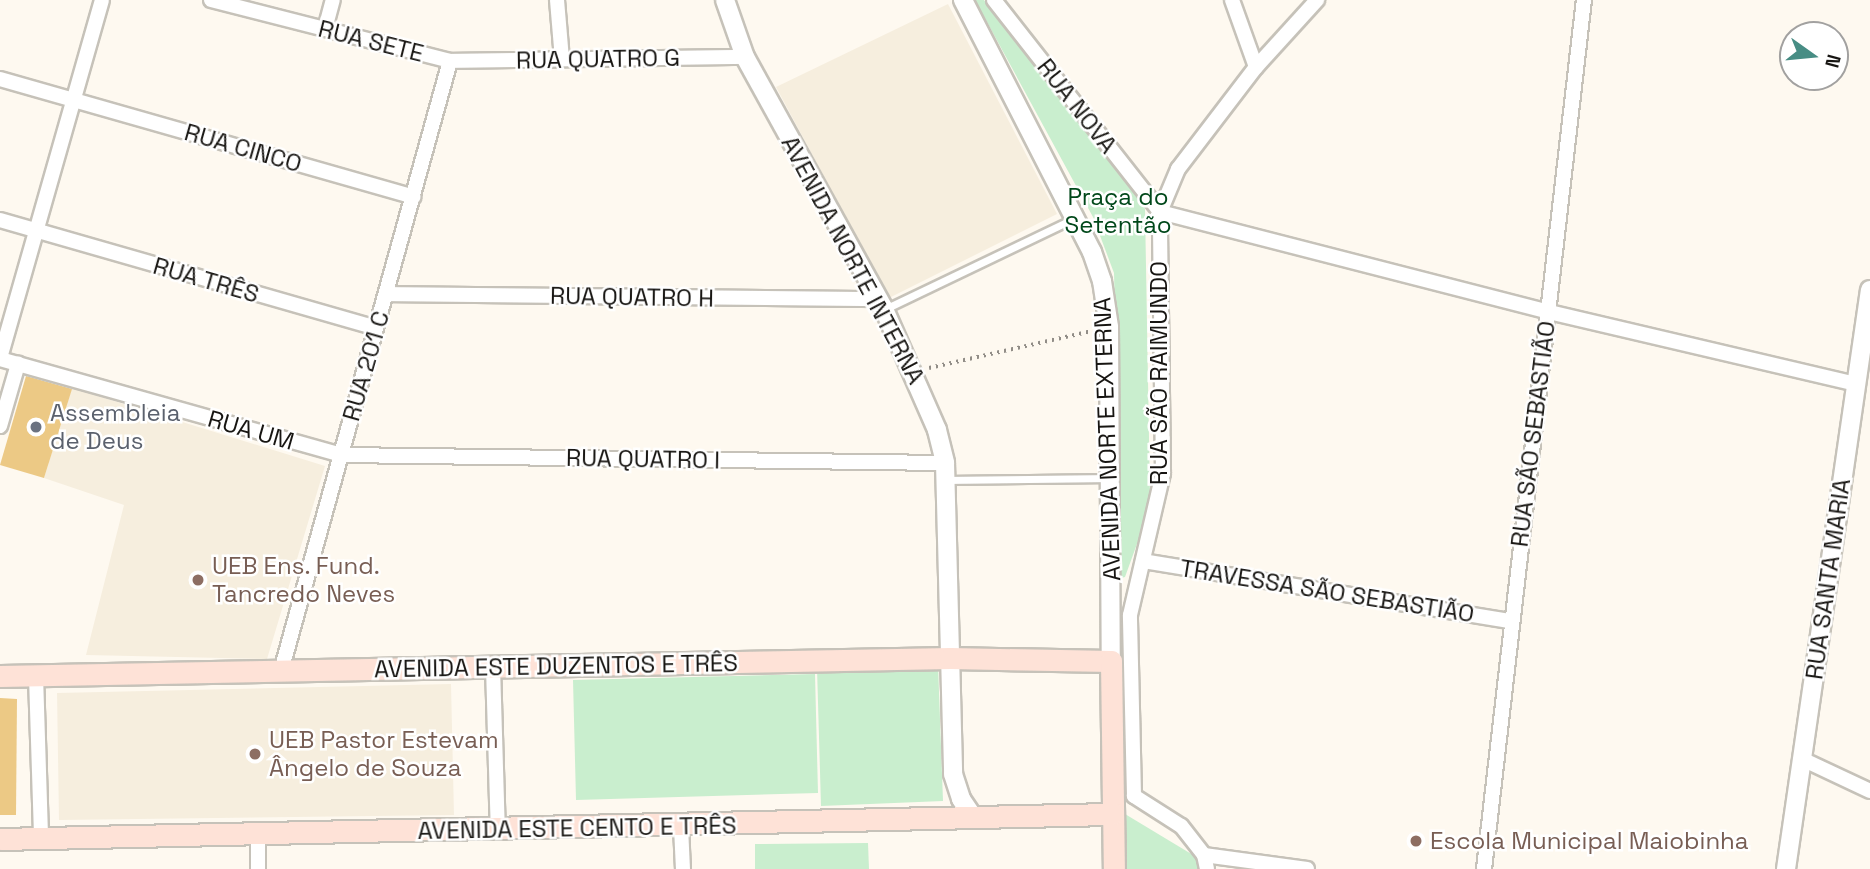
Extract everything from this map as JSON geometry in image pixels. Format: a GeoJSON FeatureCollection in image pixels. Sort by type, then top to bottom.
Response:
{"type":"FeatureCollection","features":[{"type":"Feature","properties":{"kind":"main road","name":"AVENIDA ESTE DUZENTOS E TRÊS"},"geometry":{"type":"LineString","coordinates":[[0,676],[950,658],[1111,661]]}},
{"type":"Feature","properties":{"kind":"main road","name":"AVENIDA NORTE EXTERNA"},"geometry":{"type":"LineString","coordinates":[[1111,661],[1120,802],[1114,869]]}},
{"type":"Feature","properties":{"kind":"main road","name":"AVENIDA ESTE CENTO E TRÊS"},"geometry":{"type":"LineString","coordinates":[[0,839],[498,831],[975,818],[1120,802]]}},
{"type":"Feature","properties":{"kind":"street"},"geometry":{"type":"LineString","coordinates":[[36,231],[102,0]]}},
{"type":"Feature","properties":{"kind":"street","name":"RUA SETE"},"geometry":{"type":"LineString","coordinates":[[211,0],[450,61]]}},
{"type":"Feature","properties":{"kind":"street"},"geometry":{"type":"LineString","coordinates":[[325,29],[332,0]]}},
{"type":"Feature","properties":{"kind":"street"},"geometry":{"type":"LineString","coordinates":[[557,0],[562,59]]}},
{"type":"Feature","properties":{"kind":"street","name":"AVENIDA NORTE INTERNA"},"geometry":{"type":"LineString","coordinates":[[725,0],[745,57],[882,304],[914,372],[946,471],[953,774],[961,799],[975,818]]}},
{"type":"Feature","properties":{"kind":"street","name":"AVENIDA NORTE EXTERNA"},"geometry":{"type":"LineString","coordinates":[[962,0],[1096,262],[1109,327],[1111,661]]}},
{"type":"Feature","properties":{"kind":"street","name":"RUA NOVA"},"geometry":{"type":"LineString","coordinates":[[994,0],[1160,212]]}},
{"type":"Feature","properties":{"kind":"street"},"geometry":{"type":"LineString","coordinates":[[1232,0],[1256,67]]}},
{"type":"Feature","properties":{"kind":"street","name":"RUA SÃO RAIMUNDO"},"geometry":{"type":"LineString","coordinates":[[1120,802],[1130,615],[1163,473],[1160,212],[1178,170],[1256,67],[1317,0]]}},
{"type":"Feature","properties":{"kind":"street","name":"RUA SÃO SEBASTIÃO"},"geometry":{"type":"LineString","coordinates":[[1484,869],[1510,621],[1549,312],[1584,0]]}},
{"type":"Feature","properties":{"kind":"street","name":"RUA QUATRO G"},"geometry":{"type":"LineString","coordinates":[[450,61],[745,57]]}},
{"type":"Feature","properties":{"kind":"street","name":"RUA 201 C"},"geometry":{"type":"LineString","coordinates":[[281,671],[450,61]]}},
{"type":"Feature","properties":{"kind":"street","name":"RUA CINCO"},"geometry":{"type":"LineString","coordinates":[[0,79],[413,197]]}},
{"type":"Feature","properties":{"kind":"street"},"geometry":{"type":"LineString","coordinates":[[1160,212],[1549,312],[1856,384]]}},
{"type":"Feature","properties":{"kind":"street","name":"RUA TRÊS"},"geometry":{"type":"LineString","coordinates":[[0,220],[376,328]]}},
{"type":"Feature","properties":{"kind":"street","name":"RUA UM"},"geometry":{"type":"LineString","coordinates":[[36,231],[0,358],[341,455]]}},
{"type":"Feature","properties":{"kind":"street","name":"RUA SANTA MARIA"},"geometry":{"type":"LineString","coordinates":[[1786,869],[1870,289]]}},
{"type":"Feature","properties":{"kind":"street","name":"RUA QUATRO H"},"geometry":{"type":"LineString","coordinates":[[386,294],[882,304]]}},
{"type":"Feature","properties":{"kind":"street"},"geometry":{"type":"LineString","coordinates":[[0,426],[18,364]]}},
{"type":"Feature","properties":{"kind":"street","name":"RUA QUATRO I"},"geometry":{"type":"LineString","coordinates":[[341,455],[946,471]]}},
{"type":"Feature","properties":{"kind":"street","name":"TRAVESSA SÃO SEBASTIÃO"},"geometry":{"type":"LineString","coordinates":[[1143,561],[1510,621]]}},
{"type":"Feature","properties":{"kind":"street"},"geometry":{"type":"LineString","coordinates":[[493,667],[498,831]]}},
{"type":"Feature","properties":{"kind":"street"},"geometry":{"type":"LineString","coordinates":[[36,676],[41,839]]}},
{"type":"Feature","properties":{"kind":"street"},"geometry":{"type":"LineString","coordinates":[[1802,759],[1870,791]]}},
{"type":"Feature","properties":{"kind":"street"},"geometry":{"type":"LineString","coordinates":[[1120,802],[1181,826],[1206,862],[1307,869]]}},
{"type":"Feature","properties":{"kind":"street"},"geometry":{"type":"LineString","coordinates":[[681,827],[682,869]]}},
{"type":"Feature","properties":{"kind":"street"},"geometry":{"type":"LineString","coordinates":[[258,833],[258,869]]}},
{"type":"Feature","properties":{"kind":"lane"},"geometry":{"type":"LineString","coordinates":[[882,304],[1074,218]]}},
{"type":"Feature","properties":{"kind":"lane"},"geometry":{"type":"LineString","coordinates":[[946,471],[1111,478]]}},
{"type":"Feature","properties":{"kind":"path"},"geometry":{"type":"LineString","coordinates":[[914,372],[1109,327]]}},
{"type":"Feature","properties":{"kind":"shaded area"},"geometry":{"type":"Polygon","coordinates":[[[948,4],[1057,214],[889,298],[776,87],[948,4]]]}},
{"type":"Feature","properties":{"kind":"shaded area","name":"UEB Ens. Fund. Tancredo Neves"},"geometry":{"type":"Polygon","coordinates":[[[72,388],[325,466],[267,659],[86,655],[124,505],[44,478],[72,388]]]}},
{"type":"Feature","properties":{"kind":"shaded area","name":"UEB Pastor Estevam Ângelo de Souza"},"geometry":{"type":"Polygon","coordinates":[[[451,684],[454,815],[59,820],[57,693],[451,684]]]}},
{"type":"Feature","properties":{"kind":"green space","name":"Praça do Setentão"},"geometry":{"type":"Polygon","coordinates":[[[975,0],[984,0],[1134,188],[1145,209],[1150,495],[1146,519],[1125,577],[1121,578],[1114,273],[1093,217],[975,0]]]}},
{"type":"Feature","properties":{"kind":"green space"},"geometry":{"type":"Polygon","coordinates":[[[938,664],[943,801],[821,806],[817,668],[938,664]]]}},
{"type":"Feature","properties":{"kind":"green space"},"geometry":{"type":"Polygon","coordinates":[[[815,674],[818,793],[576,800],[573,680],[815,674]]]}},
{"type":"Feature","properties":{"kind":"green space"},"geometry":{"type":"Polygon","coordinates":[[[1125,814],[1198,858],[1199,869],[1126,869],[1125,814]]]}},
{"type":"Feature","properties":{"kind":"green space"},"geometry":{"type":"Polygon","coordinates":[[[868,843],[869,869],[755,869],[755,844],[868,843]]]}},
{"type":"Feature","properties":{"kind":"building","name":"Assembleia de Deus"},"geometry":{"type":"Polygon","coordinates":[[[26,376],[72,389],[44,478],[0,465],[26,376]]]}},
{"type":"Feature","properties":{"kind":"building"},"geometry":{"type":"Polygon","coordinates":[[[0,698],[17,699],[16,815],[0,815],[0,698]]]}},
{"type":"Feature","properties":{"kind":"place","name":"Assembleia de Deus"},"geometry":{"type":"Point","coordinates":[36,427]}},
{"type":"Feature","properties":{"kind":"place","name":"UEB Ens. Fund. Tancredo Neves"},"geometry":{"type":"Point","coordinates":[198,580]}},
{"type":"Feature","properties":{"kind":"place","name":"UEB Pastor Estevam Ângelo de Souza"},"geometry":{"type":"Point","coordinates":[255,754]}},
{"type":"Feature","properties":{"kind":"place","name":"Escola Municipal Maiobinha"},"geometry":{"type":"Point","coordinates":[1416,841]}}]}
